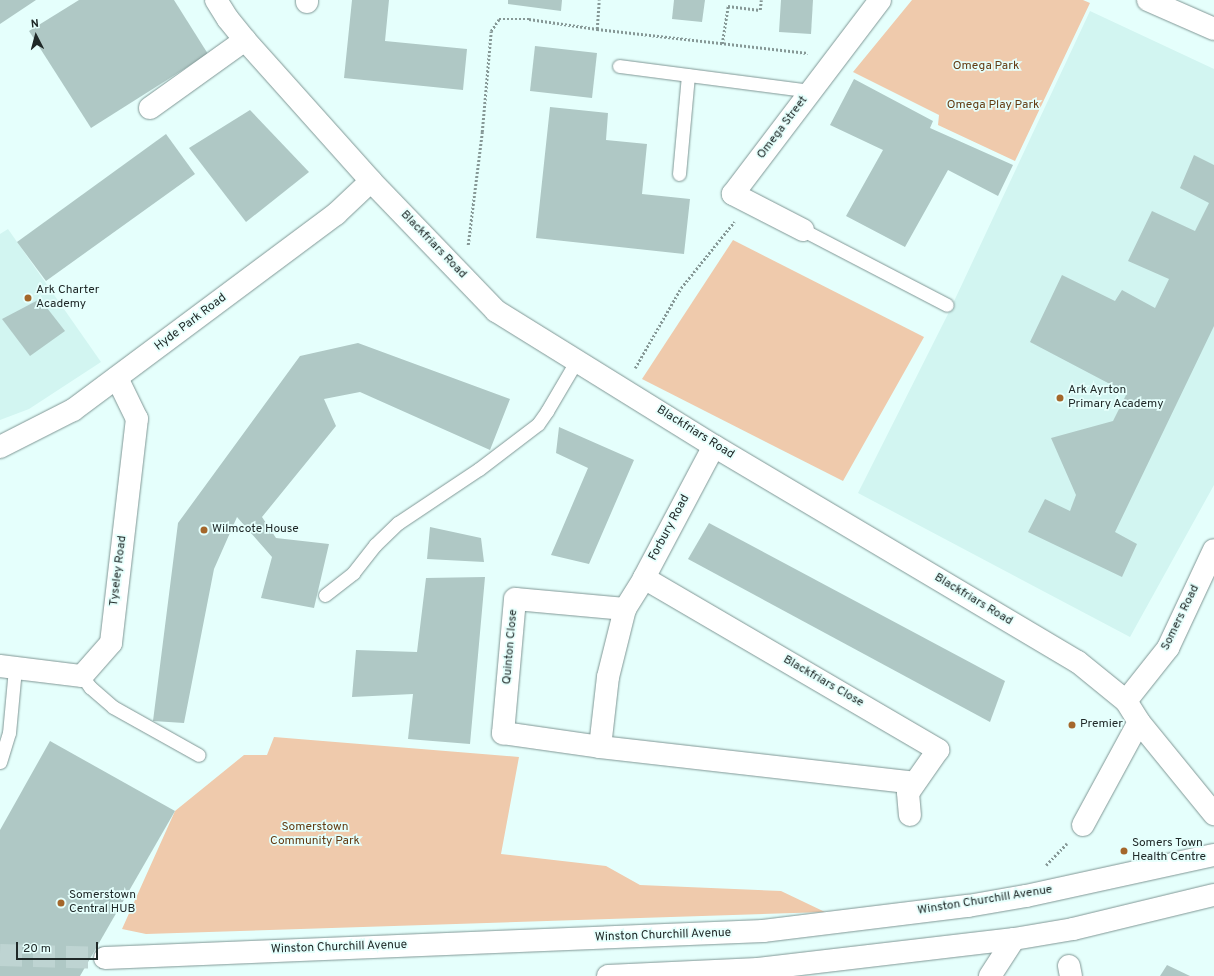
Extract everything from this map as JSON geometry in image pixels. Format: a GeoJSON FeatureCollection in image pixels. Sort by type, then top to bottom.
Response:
{"type":"FeatureCollection","features":[{"type":"Feature","properties":{"kind":"street","name":"Blackfriars Road"},"geometry":{"type":"LineString","coordinates":[[216,0],[228,19],[245,40],[371,181],[496,311],[714,446],[1078,662],[1126,702],[1139,722],[1214,814]]}},
{"type":"Feature","properties":{"kind":"street","name":"Omega Street"},"geometry":{"type":"LineString","coordinates":[[803,230],[732,194],[880,0]]}},
{"type":"Feature","properties":{"kind":"street"},"geometry":{"type":"LineString","coordinates":[[1148,0],[1214,29]]}},
{"type":"Feature","properties":{"kind":"street"},"geometry":{"type":"LineString","coordinates":[[150,108],[245,40]]}},
{"type":"Feature","properties":{"kind":"street","name":"Hyde Park Road"},"geometry":{"type":"LineString","coordinates":[[0,447],[73,410],[336,214],[371,181]]}},
{"type":"Feature","properties":{"kind":"street","name":"Tyseley Road"},"geometry":{"type":"LineString","coordinates":[[82,676],[110,643],[137,419],[117,378]]}},
{"type":"Feature","properties":{"kind":"street","name":"Forbury Road"},"geometry":{"type":"LineString","coordinates":[[600,747],[608,677],[625,609],[644,578],[714,446]]}},
{"type":"Feature","properties":{"kind":"street","name":"Somers Road"},"geometry":{"type":"LineString","coordinates":[[1126,702],[1168,648],[1214,550]]}},
{"type":"Feature","properties":{"kind":"street","name":"Blackfriars Close"},"geometry":{"type":"LineString","coordinates":[[644,578],[938,750],[908,793],[910,814]]}},
{"type":"Feature","properties":{"kind":"street","name":"Quinton Close"},"geometry":{"type":"LineString","coordinates":[[600,747],[503,733],[515,599],[625,609]]}},
{"type":"Feature","properties":{"kind":"street"},"geometry":{"type":"LineString","coordinates":[[7,667],[82,676]]}},
{"type":"Feature","properties":{"kind":"street"},"geometry":{"type":"LineString","coordinates":[[1083,825],[1139,722]]}},
{"type":"Feature","properties":{"kind":"street"},"geometry":{"type":"LineString","coordinates":[[600,747],[914,783]]}},
{"type":"Feature","properties":{"kind":"street","name":"Winston Churchill Avenue"},"geometry":{"type":"LineString","coordinates":[[105,958],[764,931],[968,906],[1018,897],[1214,855]]}},
{"type":"Feature","properties":{"kind":"street"},"geometry":{"type":"LineString","coordinates":[[608,976],[758,969],[1014,939],[1073,929],[1214,895]]}},
{"type":"Feature","properties":{"kind":"street"},"geometry":{"type":"LineString","coordinates":[[990,976],[1014,939]]}},
{"type":"Feature","properties":{"kind":"lane"},"geometry":{"type":"LineString","coordinates":[[619,66],[811,91]]}},
{"type":"Feature","properties":{"kind":"lane"},"geometry":{"type":"LineString","coordinates":[[680,174],[688,75]]}},
{"type":"Feature","properties":{"kind":"lane"},"geometry":{"type":"LineString","coordinates":[[803,230],[947,305]]}},
{"type":"Feature","properties":{"kind":"lane"},"geometry":{"type":"LineString","coordinates":[[325,595],[353,573],[375,545],[398,523],[479,469],[538,424],[547,412],[576,360]]}},
{"type":"Feature","properties":{"kind":"lane"},"geometry":{"type":"LineString","coordinates":[[0,762],[10,733],[7,667]]}},
{"type":"Feature","properties":{"kind":"lane"},"geometry":{"type":"LineString","coordinates":[[82,676],[90,687],[113,707],[199,755]]}},
{"type":"Feature","properties":{"kind":"path"},"geometry":{"type":"LineString","coordinates":[[597,29],[599,0]]}},
{"type":"Feature","properties":{"kind":"path"},"geometry":{"type":"LineString","coordinates":[[722,44],[728,6],[760,10],[761,0]]}},
{"type":"Feature","properties":{"kind":"path"},"geometry":{"type":"LineString","coordinates":[[464,277],[482,132],[491,31],[499,19],[529,19],[597,29],[837,57]]}},
{"type":"Feature","properties":{"kind":"path"},"geometry":{"type":"LineString","coordinates":[[622,389],[681,288],[736,220],[746,201]]}},
{"type":"Feature","properties":{"kind":"path"},"geometry":{"type":"LineString","coordinates":[[1041,871],[1083,825]]}},
{"type":"Feature","properties":{"kind":"shaded area","name":"Ark Ayrton Primary Academy"},"geometry":{"type":"Polygon","coordinates":[[[1090,11],[1214,69],[1214,485],[1130,637],[858,493],[949,312],[1090,11]]]}},
{"type":"Feature","properties":{"kind":"shaded area","name":"Ark Charter Academy"},"geometry":{"type":"Polygon","coordinates":[[[8,229],[101,362],[29,409],[0,420],[0,234],[8,229]]]}},
{"type":"Feature","properties":{"kind":"green space","name":"Omega Park"},"geometry":{"type":"Polygon","coordinates":[[[912,0],[1083,0],[1090,3],[1015,161],[938,125],[939,115],[853,72],[912,0]]]}},
{"type":"Feature","properties":{"kind":"green space"},"geometry":{"type":"Polygon","coordinates":[[[733,240],[924,337],[843,481],[642,379],[733,240]]]}},
{"type":"Feature","properties":{"kind":"green space","name":"Somerstown Community Park"},"geometry":{"type":"Polygon","coordinates":[[[274,737],[519,757],[501,854],[606,866],[640,885],[781,891],[825,912],[146,934],[122,929],[175,811],[244,755],[267,755],[274,737]]]}},
{"type":"Feature","properties":{"kind":"building"},"geometry":{"type":"Polygon","coordinates":[[[0,0],[36,0],[0,24],[0,0]]]}},
{"type":"Feature","properties":{"kind":"building"},"geometry":{"type":"Polygon","coordinates":[[[79,0],[174,0],[208,54],[91,128],[29,31],[79,0]]]}},
{"type":"Feature","properties":{"kind":"building"},"geometry":{"type":"Polygon","coordinates":[[[352,0],[389,0],[385,41],[467,49],[463,90],[344,78],[352,0]]]}},
{"type":"Feature","properties":{"kind":"building"},"geometry":{"type":"Polygon","coordinates":[[[508,0],[562,0],[561,11],[508,4],[508,0]]]}},
{"type":"Feature","properties":{"kind":"building"},"geometry":{"type":"Polygon","coordinates":[[[674,0],[705,0],[702,22],[672,19],[674,0]]]}},
{"type":"Feature","properties":{"kind":"building"},"geometry":{"type":"Polygon","coordinates":[[[781,0],[813,0],[811,34],[779,32],[781,0]]]}},
{"type":"Feature","properties":{"kind":"building"},"geometry":{"type":"Polygon","coordinates":[[[535,46],[597,53],[592,98],[530,91],[535,46]]]}},
{"type":"Feature","properties":{"kind":"building"},"geometry":{"type":"Polygon","coordinates":[[[854,79],[933,121],[930,128],[1013,165],[998,196],[948,170],[905,247],[846,216],[883,150],[830,125],[854,79]]]}},
{"type":"Feature","properties":{"kind":"building"},"geometry":{"type":"Polygon","coordinates":[[[550,107],[608,113],[606,140],[647,144],[642,194],[690,199],[684,254],[536,238],[550,107]]]}},
{"type":"Feature","properties":{"kind":"building"},"geometry":{"type":"Polygon","coordinates":[[[250,110],[309,172],[246,222],[189,148],[250,110]]]}},
{"type":"Feature","properties":{"kind":"building"},"geometry":{"type":"Polygon","coordinates":[[[166,134],[195,174],[46,281],[17,242],[166,134]]]}},
{"type":"Feature","properties":{"kind":"building"},"geometry":{"type":"Polygon","coordinates":[[[1194,155],[1214,165],[1214,326],[1115,532],[1137,544],[1122,577],[1028,532],[1045,499],[1070,511],[1076,495],[1051,438],[1113,421],[1127,393],[1030,342],[1062,275],[1115,301],[1122,290],[1155,308],[1169,279],[1128,261],[1152,211],[1195,231],[1209,203],[1180,188],[1194,155]]]}},
{"type":"Feature","properties":{"kind":"building"},"geometry":{"type":"Polygon","coordinates":[[[40,299],[65,331],[30,356],[2,319],[40,299]]]}},
{"type":"Feature","properties":{"kind":"building","name":"Wilmcote House"},"geometry":{"type":"Polygon","coordinates":[[[358,343],[510,399],[490,450],[360,392],[324,399],[336,426],[262,517],[276,538],[329,544],[314,608],[261,598],[272,557],[237,517],[214,569],[184,723],[153,721],[178,523],[300,356],[358,343]]]}},
{"type":"Feature","properties":{"kind":"building"},"geometry":{"type":"Polygon","coordinates":[[[559,427],[634,460],[589,564],[551,555],[588,468],[556,453],[559,427]]]}},
{"type":"Feature","properties":{"kind":"building"},"geometry":{"type":"Polygon","coordinates":[[[709,523],[1005,681],[990,722],[688,559],[709,523]]]}},
{"type":"Feature","properties":{"kind":"building"},"geometry":{"type":"Polygon","coordinates":[[[430,527],[481,538],[484,562],[427,559],[430,527]]]}},
{"type":"Feature","properties":{"kind":"building"},"geometry":{"type":"Polygon","coordinates":[[[485,577],[470,744],[408,739],[413,694],[352,697],[356,650],[417,652],[426,578],[485,577]]]}},
{"type":"Feature","properties":{"kind":"building","name":"Somerstown Central HUB"},"geometry":{"type":"Polygon","coordinates":[[[50,741],[175,811],[80,976],[0,976],[0,830],[50,741]]]}},
{"type":"Feature","properties":{"kind":"building"},"geometry":{"type":"Polygon","coordinates":[[[1167,965],[1190,976],[1160,976],[1167,965]]]}},
{"type":"Feature","properties":{"kind":"tunnel"},"geometry":{"type":"LineString","coordinates":[[0,955],[105,958]]}},
{"type":"Feature","properties":{"kind":"place","name":"Ark Charter Academy"},"geometry":{"type":"Point","coordinates":[28,298]}},
{"type":"Feature","properties":{"kind":"place","name":"Ark Ayrton Primary Academy"},"geometry":{"type":"Point","coordinates":[1060,398]}},
{"type":"Feature","properties":{"kind":"place","name":"Wilmcote House"},"geometry":{"type":"Point","coordinates":[204,530]}},
{"type":"Feature","properties":{"kind":"place","name":"Premier"},"geometry":{"type":"Point","coordinates":[1072,725]}},
{"type":"Feature","properties":{"kind":"place","name":"Somers Town Health Centre"},"geometry":{"type":"Point","coordinates":[1124,851]}},
{"type":"Feature","properties":{"kind":"place","name":"Somerstown Central HUB"},"geometry":{"type":"Point","coordinates":[61,903]}},
{"type":"Feature","properties":{"kind":"park label","name":"Omega Play Park"},"geometry":{"type":"Point","coordinates":[993,106]}}]}
